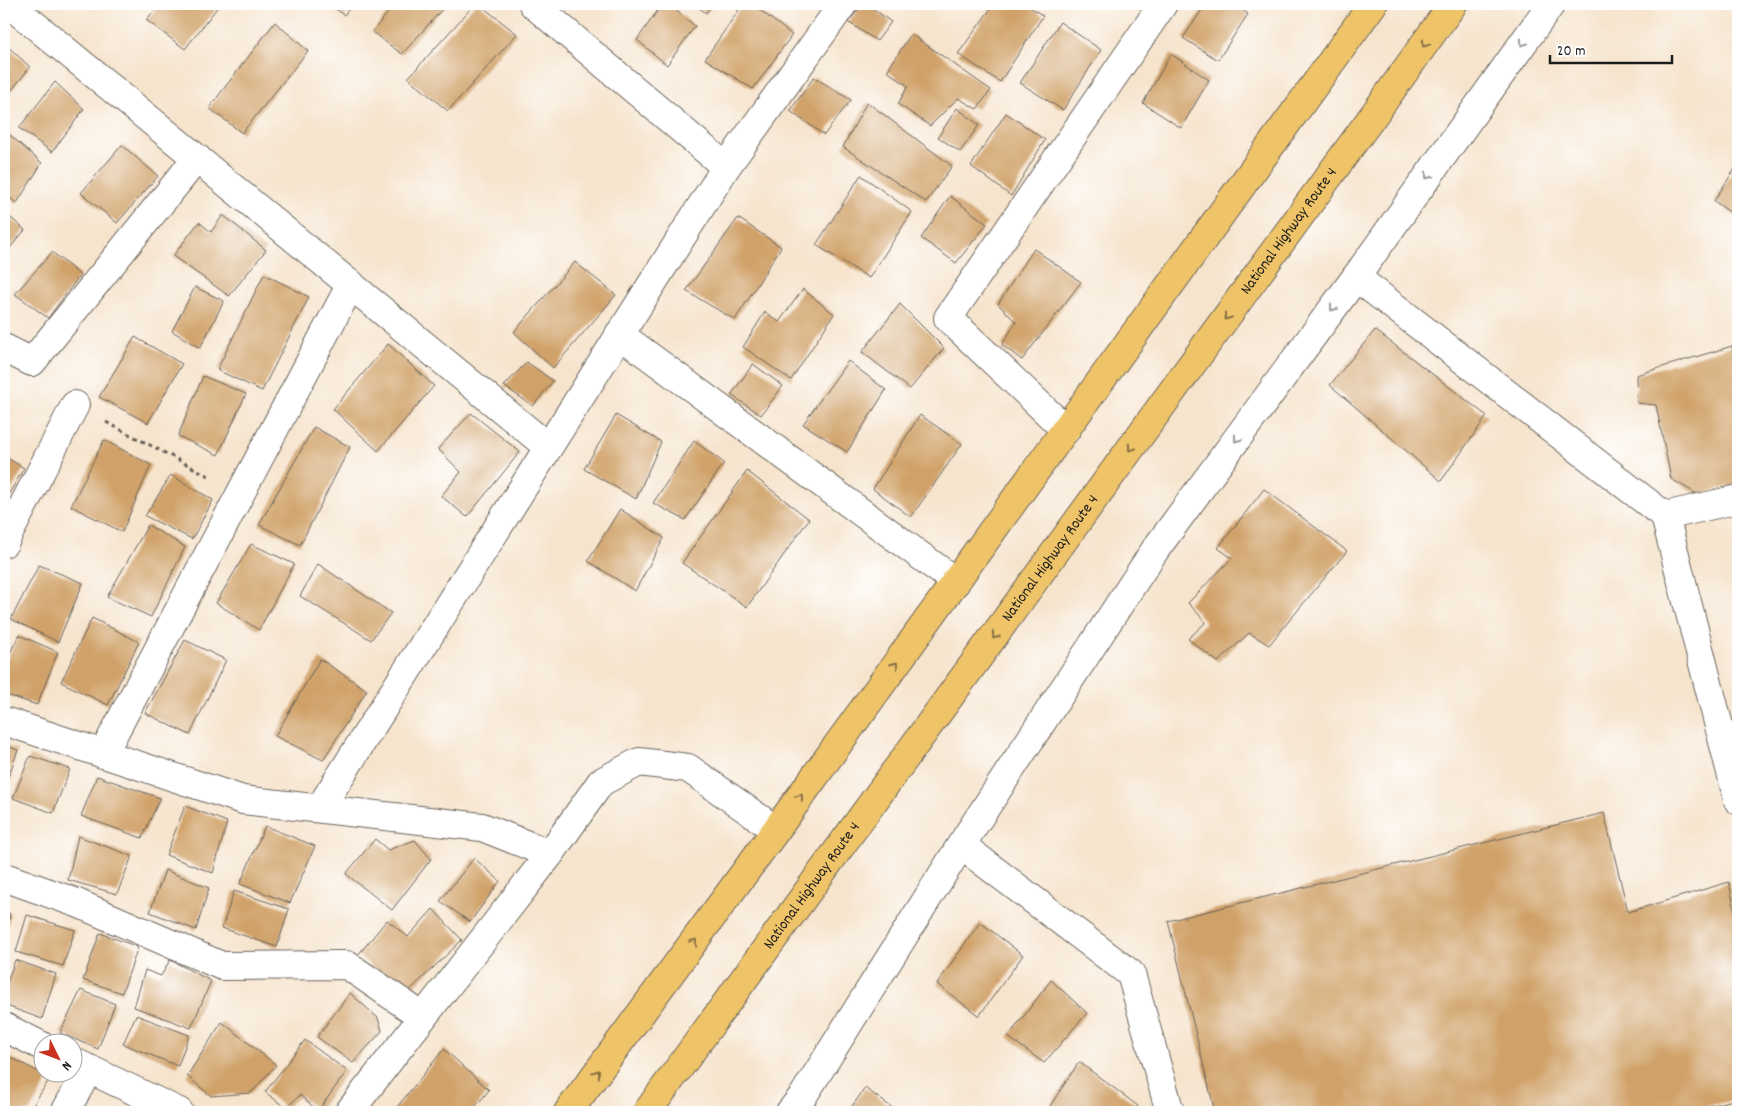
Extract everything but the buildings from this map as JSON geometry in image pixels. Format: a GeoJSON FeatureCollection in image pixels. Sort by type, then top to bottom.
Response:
{"type":"FeatureCollection","features":[{"type":"Feature","properties":{"kind":"highway"},"geometry":{"type":"LineString","coordinates":[[568,1112],[776,830],[1374,4]]}},
{"type":"Feature","properties":{"kind":"highway","name":"National Highway Route 4"},"geometry":{"type":"LineString","coordinates":[[647,1112],[1370,122],[1453,4]]}},
{"type":"Feature","properties":{"kind":"street"},"geometry":{"type":"LineString","coordinates":[[9,4],[548,447]]}},
{"type":"Feature","properties":{"kind":"street"},"geometry":{"type":"LineString","coordinates":[[533,4],[726,167]]}},
{"type":"Feature","properties":{"kind":"street"},"geometry":{"type":"LineString","coordinates":[[320,808],[726,167],[844,4]]}},
{"type":"Feature","properties":{"kind":"street"},"geometry":{"type":"LineString","coordinates":[[1066,430],[948,318],[1163,4]]}},
{"type":"Feature","properties":{"kind":"street"},"geometry":{"type":"LineString","coordinates":[[790,1112],[803,1096],[961,845],[1155,550],[1356,277],[1551,4]]}},
{"type":"Feature","properties":{"kind":"street"},"geometry":{"type":"LineString","coordinates":[[4,348],[32,362],[197,158]]}},
{"type":"Feature","properties":{"kind":"street"},"geometry":{"type":"LineString","coordinates":[[1356,277],[1665,516],[1738,800]]}},
{"type":"Feature","properties":{"kind":"street"},"geometry":{"type":"LineString","coordinates":[[104,754],[351,284]]}},
{"type":"Feature","properties":{"kind":"street"},"geometry":{"type":"LineString","coordinates":[[619,334],[956,582]]}},
{"type":"Feature","properties":{"kind":"street"},"geometry":{"type":"LineString","coordinates":[[4,543],[75,405]]}},
{"type":"Feature","properties":{"kind":"street"},"geometry":{"type":"LineString","coordinates":[[1665,516],[1738,499]]}},
{"type":"Feature","properties":{"kind":"street"},"geometry":{"type":"LineString","coordinates":[[4,721],[243,800],[482,826],[550,854]]}},
{"type":"Feature","properties":{"kind":"street"},"geometry":{"type":"LineString","coordinates":[[349,1112],[550,854],[601,782],[639,762],[688,768],[776,830]]}},
{"type":"Feature","properties":{"kind":"street"},"geometry":{"type":"LineString","coordinates":[[961,845],[1131,974],[1170,1112]]}},
{"type":"Feature","properties":{"kind":"street"},"geometry":{"type":"LineString","coordinates":[[4,877],[77,903],[222,966],[347,965],[423,1017]]}},
{"type":"Feature","properties":{"kind":"street"},"geometry":{"type":"LineString","coordinates":[[4,1027],[32,1041]]}},
{"type":"Feature","properties":{"kind":"street"},"geometry":{"type":"LineString","coordinates":[[82,1065],[179,1112]]}},
{"type":"Feature","properties":{"kind":"street"},"geometry":{"type":"LineString","coordinates":[[65,1112],[75,1084]]}},
{"type":"Feature","properties":{"kind":"path"},"geometry":{"type":"LineString","coordinates":[[75,405],[241,493]]}}]}
